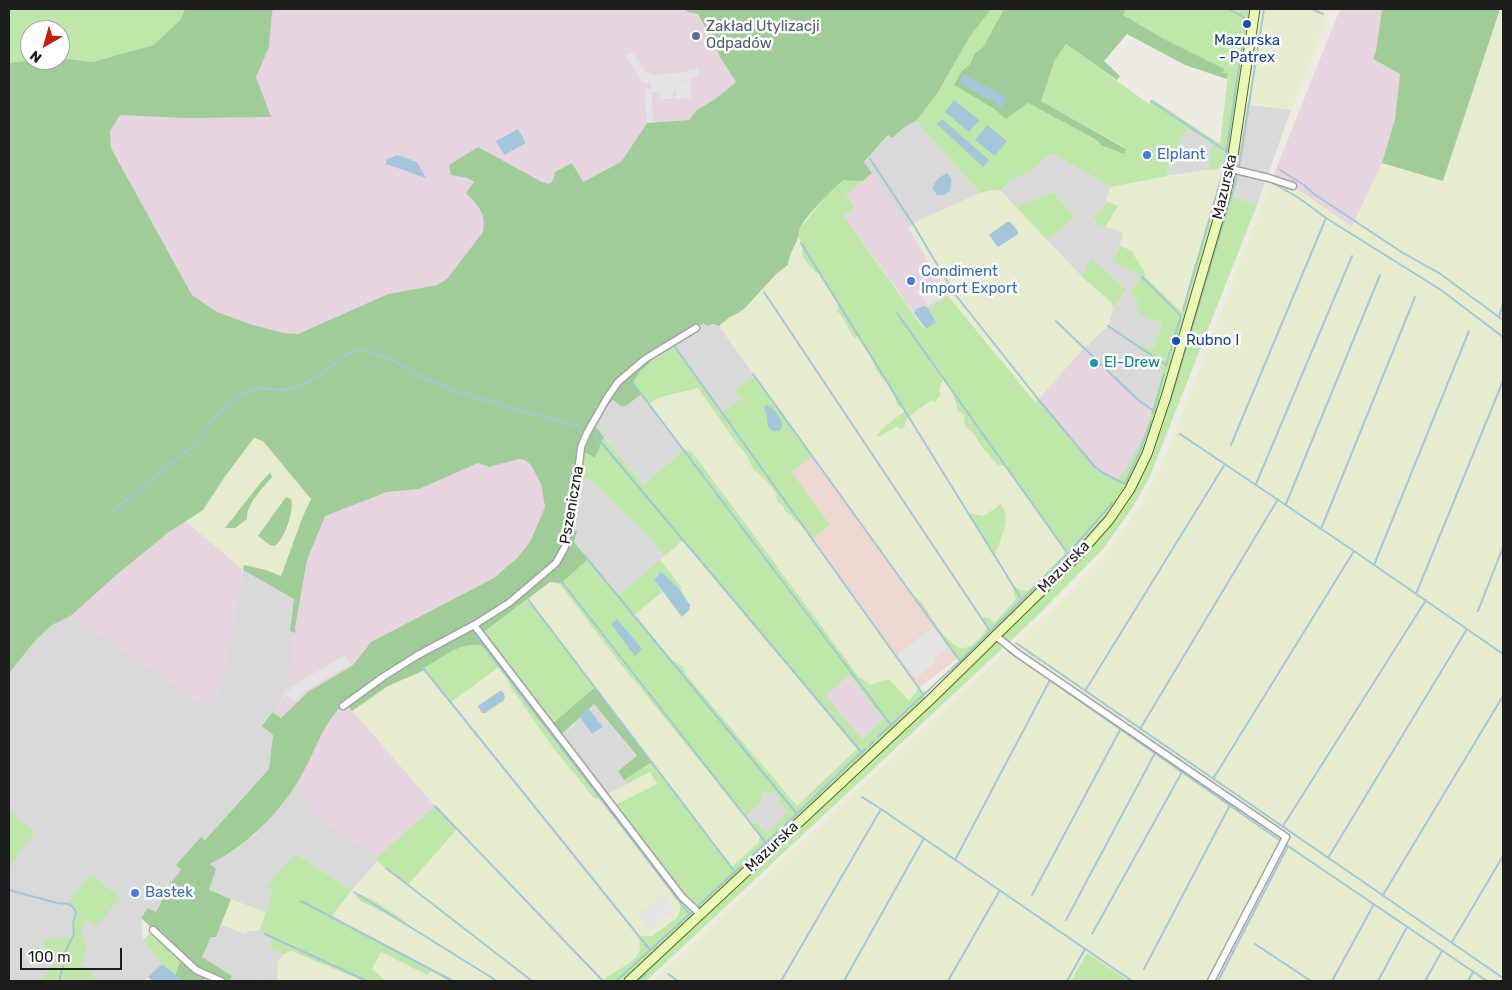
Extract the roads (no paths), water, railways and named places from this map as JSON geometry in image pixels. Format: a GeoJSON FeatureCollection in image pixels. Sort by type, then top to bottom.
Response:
{"type":"FeatureCollection","features":[{"type":"Feature","properties":{"kind":"main road","name":"Mazurska"},"geometry":{"type":"LineString","coordinates":[[629,981],[924,706],[1101,530],[1123,501],[1147,454],[1166,397],[1225,196],[1231,169],[1255,9]]}},
{"type":"Feature","properties":{"kind":"street"},"geometry":{"type":"LineString","coordinates":[[1231,169],[1293,186]]}},
{"type":"Feature","properties":{"kind":"street","name":"Pszeniczna"},"geometry":{"type":"LineString","coordinates":[[342,706],[397,668],[474,625],[516,597],[561,557],[565,547],[577,483],[581,447],[587,433],[618,382],[645,359],[696,328]]}},
{"type":"Feature","properties":{"kind":"street"},"geometry":{"type":"LineString","coordinates":[[474,625],[682,897],[700,914]]}},
{"type":"Feature","properties":{"kind":"street"},"geometry":{"type":"LineString","coordinates":[[996,636],[1017,653],[1286,837],[1211,981]]}},
{"type":"Feature","properties":{"kind":"street"},"geometry":{"type":"LineString","coordinates":[[153,930],[196,970],[221,981]]}},
{"type":"Feature","properties":{"kind":"water"},"geometry":{"type":"Polygon","coordinates":[[[963,75],[1006,97],[1001,108],[992,100],[987,99],[959,82],[963,75]]]}},
{"type":"Feature","properties":{"kind":"water"},"geometry":{"type":"Polygon","coordinates":[[[954,100],[979,120],[969,132],[945,112],[954,100]]]}},
{"type":"Feature","properties":{"kind":"water"},"geometry":{"type":"Polygon","coordinates":[[[942,119],[989,160],[983,167],[937,124],[942,119]]]}},
{"type":"Feature","properties":{"kind":"water"},"geometry":{"type":"Polygon","coordinates":[[[987,125],[1007,141],[995,156],[975,140],[987,125]]]}},
{"type":"Feature","properties":{"kind":"water"},"geometry":{"type":"Polygon","coordinates":[[[518,129],[526,143],[504,155],[496,141],[518,129]]]}},
{"type":"Feature","properties":{"kind":"water"},"geometry":{"type":"Polygon","coordinates":[[[397,155],[417,162],[426,178],[386,164],[386,160],[397,155]]]}},
{"type":"Feature","properties":{"kind":"water"},"geometry":{"type":"Polygon","coordinates":[[[947,173],[951,179],[950,191],[944,195],[937,195],[933,189],[934,184],[947,173]]]}},
{"type":"Feature","properties":{"kind":"water"},"geometry":{"type":"Polygon","coordinates":[[[1007,222],[1010,222],[1018,234],[998,247],[989,235],[1007,222]]]}},
{"type":"Feature","properties":{"kind":"water"},"geometry":{"type":"Polygon","coordinates":[[[924,306],[928,308],[936,322],[926,329],[914,313],[916,309],[924,306]]]}},
{"type":"Feature","properties":{"kind":"water"},"geometry":{"type":"Polygon","coordinates":[[[767,405],[776,411],[780,418],[782,428],[779,431],[773,431],[768,427],[764,407],[767,405]]]}},
{"type":"Feature","properties":{"kind":"water"},"geometry":{"type":"Polygon","coordinates":[[[660,572],[680,590],[690,605],[689,610],[682,617],[654,580],[660,572]]]}},
{"type":"Feature","properties":{"kind":"water"},"geometry":{"type":"Polygon","coordinates":[[[617,619],[642,649],[635,656],[611,624],[617,619]]]}},
{"type":"Feature","properties":{"kind":"water"},"geometry":{"type":"Polygon","coordinates":[[[500,691],[505,696],[504,700],[485,713],[482,713],[478,706],[500,691]]]}},
{"type":"Feature","properties":{"kind":"water"},"geometry":{"type":"Polygon","coordinates":[[[588,708],[603,727],[592,734],[579,716],[588,708]]]}},
{"type":"Feature","properties":{"kind":"water"},"geometry":{"type":"Polygon","coordinates":[[[162,964],[183,981],[152,981],[148,977],[162,964]]]}},
{"type":"Feature","properties":{"kind":"waterway"},"geometry":{"type":"LineString","coordinates":[[1229,9],[1247,19]]}},
{"type":"Feature","properties":{"kind":"waterway"},"geometry":{"type":"LineString","coordinates":[[1170,402],[1235,184],[1264,9]]}},
{"type":"Feature","properties":{"kind":"waterway"},"geometry":{"type":"LineString","coordinates":[[1312,9],[1323,14]]}},
{"type":"Feature","properties":{"kind":"waterway"},"geometry":{"type":"LineString","coordinates":[[1244,26],[1245,19]]}},
{"type":"Feature","properties":{"kind":"waterway"},"geometry":{"type":"LineString","coordinates":[[1225,162],[1243,40]]}},
{"type":"Feature","properties":{"kind":"waterway"},"geometry":{"type":"LineString","coordinates":[[1151,101],[1226,151]]}},
{"type":"Feature","properties":{"kind":"waterway"},"geometry":{"type":"LineString","coordinates":[[870,159],[913,224],[954,293],[1095,467],[1125,484],[1151,421]]}},
{"type":"Feature","properties":{"kind":"waterway"},"geometry":{"type":"LineString","coordinates":[[1280,170],[1403,253],[1439,273],[1503,320]]}},
{"type":"Feature","properties":{"kind":"waterway"},"geometry":{"type":"LineString","coordinates":[[1183,310],[1223,172]]}},
{"type":"Feature","properties":{"kind":"waterway"},"geometry":{"type":"LineString","coordinates":[[1273,183],[1441,290],[1503,337]]}},
{"type":"Feature","properties":{"kind":"waterway"},"geometry":{"type":"LineString","coordinates":[[1231,445],[1326,218]]}},
{"type":"Feature","properties":{"kind":"waterway"},"geometry":{"type":"LineString","coordinates":[[801,243],[1022,600]]}},
{"type":"Feature","properties":{"kind":"waterway"},"geometry":{"type":"LineString","coordinates":[[1256,484],[1352,256]]}},
{"type":"Feature","properties":{"kind":"waterway"},"geometry":{"type":"LineString","coordinates":[[1286,504],[1380,275]]}},
{"type":"Feature","properties":{"kind":"waterway"},"geometry":{"type":"LineString","coordinates":[[1142,277],[1181,316],[1166,366]]}},
{"type":"Feature","properties":{"kind":"waterway"},"geometry":{"type":"LineString","coordinates":[[764,292],[990,631]]}},
{"type":"Feature","properties":{"kind":"waterway"},"geometry":{"type":"LineString","coordinates":[[1321,529],[1415,297]]}},
{"type":"Feature","properties":{"kind":"waterway"},"geometry":{"type":"LineString","coordinates":[[1499,317],[1503,303]]}},
{"type":"Feature","properties":{"kind":"waterway"},"geometry":{"type":"LineString","coordinates":[[897,313],[1068,554]]}},
{"type":"Feature","properties":{"kind":"waterway"},"geometry":{"type":"LineString","coordinates":[[1056,321],[1138,400],[1154,411]]}},
{"type":"Feature","properties":{"kind":"waterway"},"geometry":{"type":"LineString","coordinates":[[1108,326],[1166,365]]}},
{"type":"Feature","properties":{"kind":"waterway"},"geometry":{"type":"LineString","coordinates":[[1374,565],[1469,331]]}},
{"type":"Feature","properties":{"kind":"waterway"},"geometry":{"type":"LineString","coordinates":[[675,347],[923,694]]}},
{"type":"Feature","properties":{"kind":"waterway"},"geometry":{"type":"LineString","coordinates":[[112,512],[193,446],[216,416],[242,394],[259,388],[279,390],[299,387],[348,354],[358,350],[369,351],[392,360],[418,375],[447,388],[506,407],[579,426]]}},
{"type":"Feature","properties":{"kind":"waterway"},"geometry":{"type":"LineString","coordinates":[[753,374],[960,661]]}},
{"type":"Feature","properties":{"kind":"waterway"},"geometry":{"type":"LineString","coordinates":[[1153,413],[1164,374]]}},
{"type":"Feature","properties":{"kind":"waterway"},"geometry":{"type":"LineString","coordinates":[[1416,594],[1503,381]]}},
{"type":"Feature","properties":{"kind":"waterway"},"geometry":{"type":"LineString","coordinates":[[633,383],[891,725]]}},
{"type":"Feature","properties":{"kind":"waterway"},"geometry":{"type":"LineString","coordinates":[[594,434],[862,753]]}},
{"type":"Feature","properties":{"kind":"waterway"},"geometry":{"type":"LineString","coordinates":[[1180,434],[1503,654]]}},
{"type":"Feature","properties":{"kind":"waterway"},"geometry":{"type":"LineString","coordinates":[[1085,691],[1225,464]]}},
{"type":"Feature","properties":{"kind":"waterway"},"geometry":{"type":"LineString","coordinates":[[1140,729],[1278,499]]}},
{"type":"Feature","properties":{"kind":"waterway"},"geometry":{"type":"LineString","coordinates":[[878,737],[960,661],[1068,554],[1112,503]]}},
{"type":"Feature","properties":{"kind":"waterway"},"geometry":{"type":"LineString","coordinates":[[1478,611],[1503,547]]}},
{"type":"Feature","properties":{"kind":"waterway"},"geometry":{"type":"LineString","coordinates":[[1213,779],[1354,551]]}},
{"type":"Feature","properties":{"kind":"waterway"},"geometry":{"type":"LineString","coordinates":[[585,556],[797,814]]}},
{"type":"Feature","properties":{"kind":"waterway"},"geometry":{"type":"LineString","coordinates":[[558,577],[766,843]]}},
{"type":"Feature","properties":{"kind":"waterway"},"geometry":{"type":"LineString","coordinates":[[527,598],[735,872]]}},
{"type":"Feature","properties":{"kind":"waterway"},"geometry":{"type":"LineString","coordinates":[[1283,826],[1426,600]]}},
{"type":"Feature","properties":{"kind":"waterway"},"geometry":{"type":"LineString","coordinates":[[1328,858],[1467,629]]}},
{"type":"Feature","properties":{"kind":"waterway"},"geometry":{"type":"LineString","coordinates":[[475,635],[689,914]]}},
{"type":"Feature","properties":{"kind":"waterway"},"geometry":{"type":"LineString","coordinates":[[1016,643],[1503,978]]}},
{"type":"Feature","properties":{"kind":"waterway"},"geometry":{"type":"LineString","coordinates":[[1008,651],[1281,841]]}},
{"type":"Feature","properties":{"kind":"waterway"},"geometry":{"type":"LineString","coordinates":[[423,668],[650,950]]}},
{"type":"Feature","properties":{"kind":"waterway"},"geometry":{"type":"LineString","coordinates":[[955,860],[1050,680]]}},
{"type":"Feature","properties":{"kind":"waterway"},"geometry":{"type":"LineString","coordinates":[[1383,895],[1503,696]]}},
{"type":"Feature","properties":{"kind":"waterway"},"geometry":{"type":"LineString","coordinates":[[1032,895],[1120,730]]}},
{"type":"Feature","properties":{"kind":"waterway"},"geometry":{"type":"LineString","coordinates":[[869,746],[874,741]]}},
{"type":"Feature","properties":{"kind":"waterway"},"geometry":{"type":"LineString","coordinates":[[785,825],[865,749]]}},
{"type":"Feature","properties":{"kind":"waterway"},"geometry":{"type":"LineString","coordinates":[[1066,920],[1155,753]]}},
{"type":"Feature","properties":{"kind":"waterway"},"geometry":{"type":"LineString","coordinates":[[1092,934],[1182,772]]}},
{"type":"Feature","properties":{"kind":"waterway"},"geometry":{"type":"LineString","coordinates":[[862,797],[1132,981]]}},
{"type":"Feature","properties":{"kind":"waterway"},"geometry":{"type":"LineString","coordinates":[[1144,969],[1230,805]]}},
{"type":"Feature","properties":{"kind":"waterway"},"geometry":{"type":"LineString","coordinates":[[435,806],[603,981]]}},
{"type":"Feature","properties":{"kind":"waterway"},"geometry":{"type":"LineString","coordinates":[[781,981],[881,809]]}},
{"type":"Feature","properties":{"kind":"waterway"},"geometry":{"type":"LineString","coordinates":[[698,906],[781,829]]}},
{"type":"Feature","properties":{"kind":"waterway"},"geometry":{"type":"LineString","coordinates":[[844,981],[924,838]]}},
{"type":"Feature","properties":{"kind":"waterway"},"geometry":{"type":"LineString","coordinates":[[1285,844],[1487,981]]}},
{"type":"Feature","properties":{"kind":"waterway"},"geometry":{"type":"LineString","coordinates":[[1218,981],[1288,846]]}},
{"type":"Feature","properties":{"kind":"waterway"},"geometry":{"type":"LineString","coordinates":[[1452,942],[1503,856]]}},
{"type":"Feature","properties":{"kind":"waterway"},"geometry":{"type":"LineString","coordinates":[[386,868],[532,981]]}},
{"type":"Feature","properties":{"kind":"waterway"},"geometry":{"type":"LineString","coordinates":[[9,890],[72,906],[76,912],[73,923],[74,934],[63,956]]}},
{"type":"Feature","properties":{"kind":"waterway"},"geometry":{"type":"LineString","coordinates":[[948,981],[1000,890]]}},
{"type":"Feature","properties":{"kind":"waterway"},"geometry":{"type":"LineString","coordinates":[[354,892],[497,981]]}},
{"type":"Feature","properties":{"kind":"waterway"},"geometry":{"type":"LineString","coordinates":[[301,901],[453,981]]}},
{"type":"Feature","properties":{"kind":"waterway"},"geometry":{"type":"LineString","coordinates":[[1332,981],[1374,904]]}},
{"type":"Feature","properties":{"kind":"waterway"},"geometry":{"type":"LineString","coordinates":[[616,981],[692,912]]}},
{"type":"Feature","properties":{"kind":"waterway"},"geometry":{"type":"LineString","coordinates":[[1378,981],[1407,927]]}},
{"type":"Feature","properties":{"kind":"waterway"},"geometry":{"type":"LineString","coordinates":[[265,934],[367,981]]}},
{"type":"Feature","properties":{"kind":"waterway"},"geometry":{"type":"LineString","coordinates":[[1255,944],[1311,981]]}},
{"type":"Feature","properties":{"kind":"waterway"},"geometry":{"type":"LineString","coordinates":[[1067,981],[1085,949]]}},
{"type":"Feature","properties":{"kind":"waterway"},"geometry":{"type":"LineString","coordinates":[[1425,981],[1442,951]]}},
{"type":"Feature","properties":{"kind":"waterway"},"geometry":{"type":"LineString","coordinates":[[59,981],[63,966]]}},
{"type":"Feature","properties":{"kind":"waterway"},"geometry":{"type":"LineString","coordinates":[[1468,981],[1473,972]]}},
{"type":"Feature","properties":{"kind":"waterway"},"geometry":{"type":"LineString","coordinates":[[638,981],[646,974]]}},
{"type":"Feature","properties":{"kind":"waterway"},"geometry":{"type":"LineString","coordinates":[[668,974],[678,981]]}},
{"type":"Feature","properties":{"kind":"place","name":"Mazurska - Patrex"},"geometry":{"type":"Point","coordinates":[1247,24]}},
{"type":"Feature","properties":{"kind":"place","name":"Zakład Utylizacji Odpadów"},"geometry":{"type":"Point","coordinates":[696,36]}},
{"type":"Feature","properties":{"kind":"place","name":"Elplant"},"geometry":{"type":"Point","coordinates":[1147,155]}},
{"type":"Feature","properties":{"kind":"place","name":"Condiment Import Export"},"geometry":{"type":"Point","coordinates":[911,281]}},
{"type":"Feature","properties":{"kind":"place","name":"Rubno I"},"geometry":{"type":"Point","coordinates":[1176,341]}},
{"type":"Feature","properties":{"kind":"place","name":"El-Drew"},"geometry":{"type":"Point","coordinates":[1094,363]}},
{"type":"Feature","properties":{"kind":"place","name":"Bastek"},"geometry":{"type":"Point","coordinates":[135,893]}}]}
